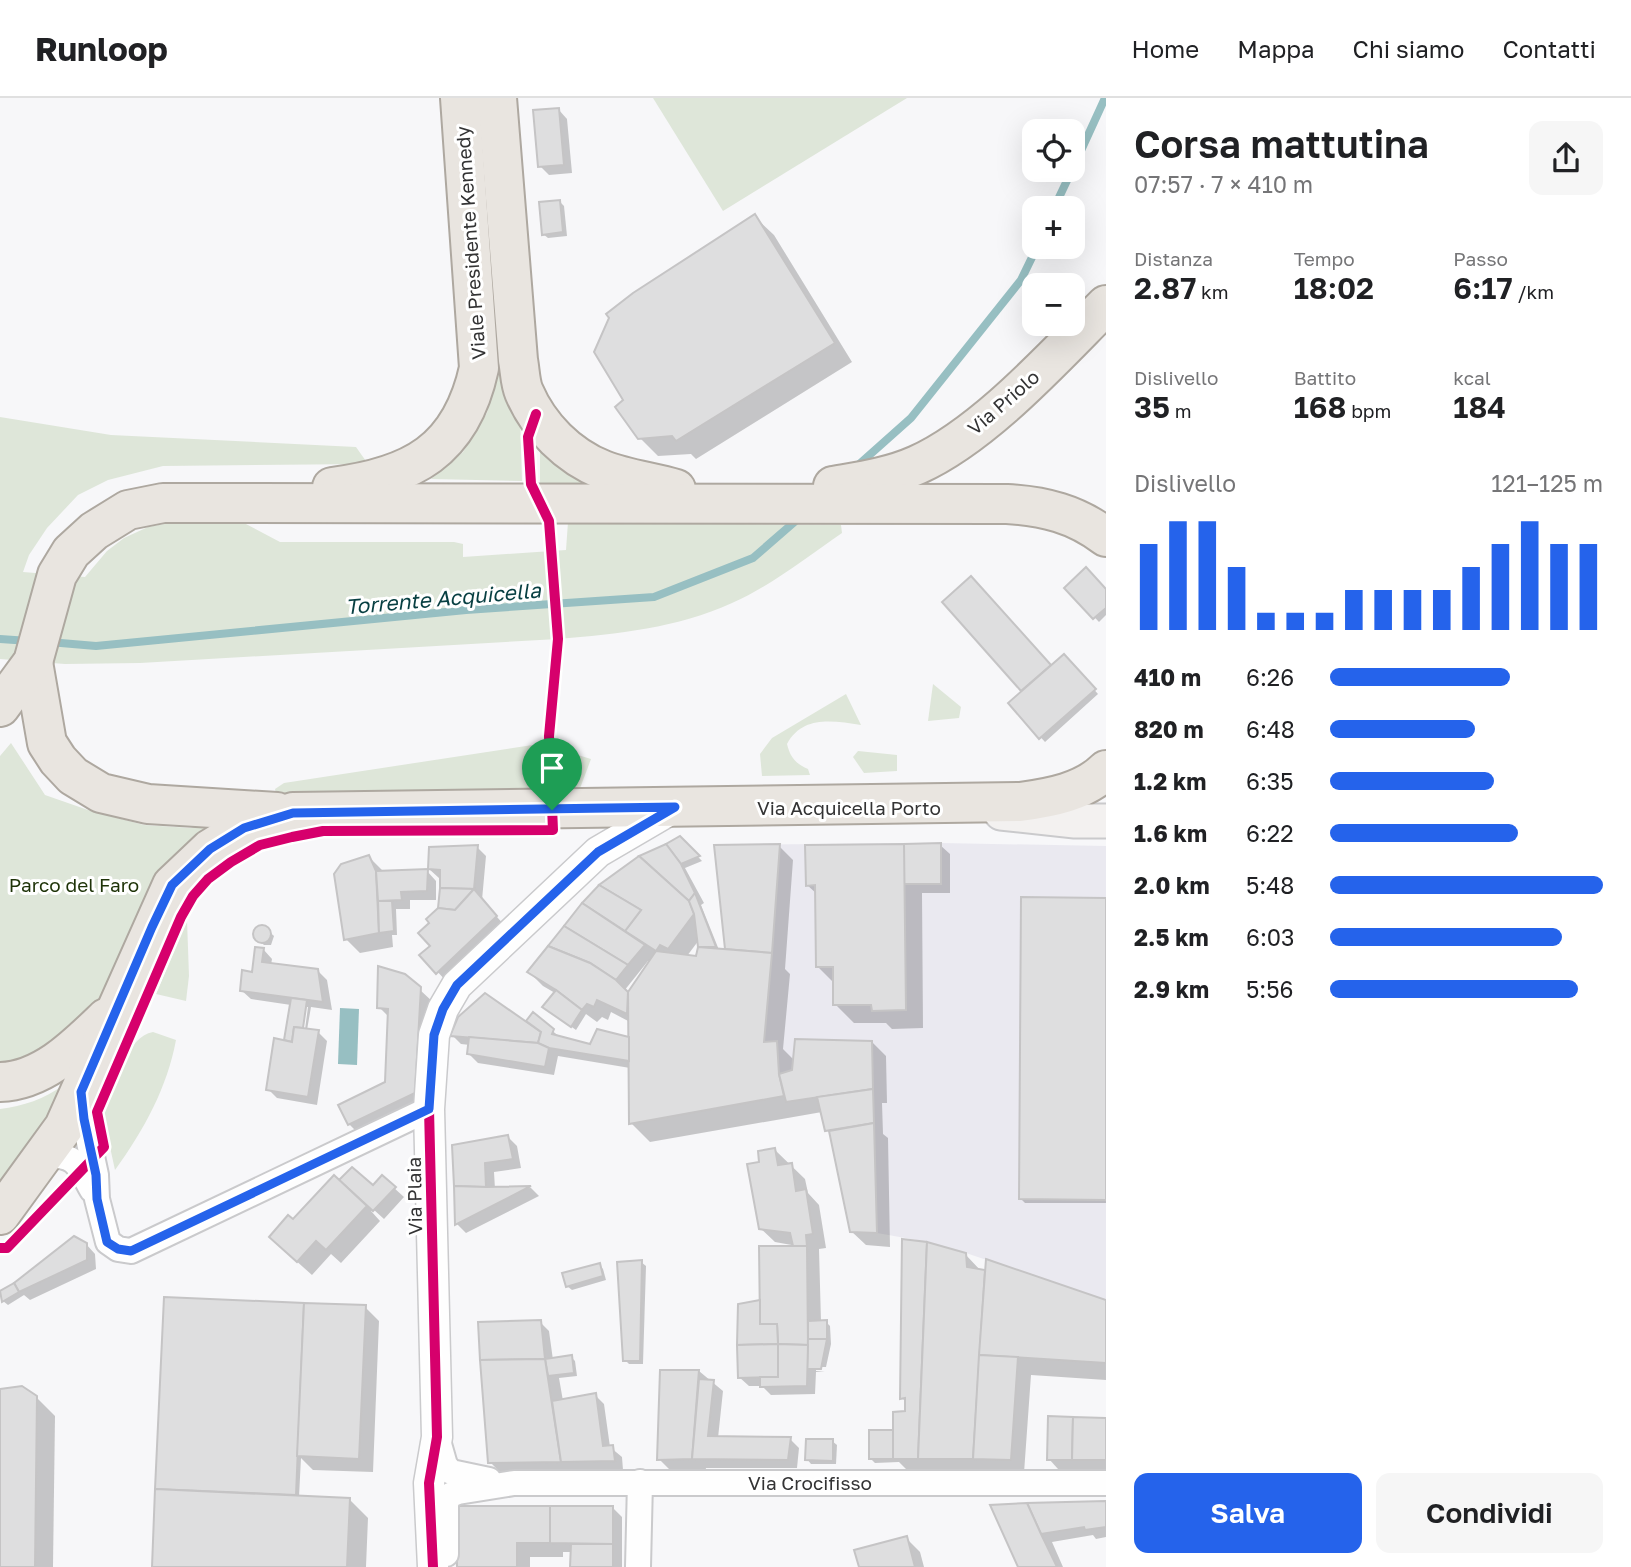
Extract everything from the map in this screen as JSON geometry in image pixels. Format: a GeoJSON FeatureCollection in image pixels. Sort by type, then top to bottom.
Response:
{"type":"FeatureCollection","features":[{"type":"Feature","properties":{"kind":"main road","name":"Viale Presidente Kennedy"},"geometry":{"type":"LineString","coordinates":[[226,502],[354,484],[383,476],[413,464],[438,449],[458,426],[475,386],[479,368],[460,98]]}},
{"type":"Feature","properties":{"kind":"main road","name":"Viale Presidente Kennedy"},"geometry":{"type":"LineString","coordinates":[[497,98],[518,360],[523,390],[536,414],[569,451],[604,470],[644,480],[747,498]]}},
{"type":"Feature","properties":{"kind":"main road","name":"Via Priolo"},"geometry":{"type":"LineString","coordinates":[[863,487],[916,466],[944,450],[979,424],[1031,380],[1106,305]]}},
{"type":"Feature","properties":{"kind":"main road"},"geometry":{"type":"LineString","coordinates":[[0,707],[33,662],[57,575],[71,552],[93,531],[128,510],[163,503],[747,498],[863,487],[1031,505],[1060,511],[1089,524],[1106,537]]}},
{"type":"Feature","properties":{"kind":"main road"},"geometry":{"type":"LineString","coordinates":[[33,662],[47,743],[73,776],[101,793],[148,804],[293,813]]}},
{"type":"Feature","properties":{"kind":"main road"},"geometry":{"type":"LineString","coordinates":[[922,804],[1020,802],[1051,798],[1078,788],[1106,770]]}},
{"type":"Feature","properties":{"kind":"main road","name":"Via Acquicella Porto"},"geometry":{"type":"LineString","coordinates":[[293,813],[922,804],[1075,821],[1106,821]]}},
{"type":"Feature","properties":{"kind":"main road"},"geometry":{"type":"LineString","coordinates":[[0,1215],[64,1127],[172,885],[210,849],[244,828],[293,813]]}},
{"type":"Feature","properties":{"kind":"main road"},"geometry":{"type":"LineString","coordinates":[[0,1082],[23,1079],[69,1054],[118,1007]]}},
{"type":"Feature","properties":{"kind":"street","name":"Via Plaia"},"geometry":{"type":"LineString","coordinates":[[433,1567],[429,1483],[437,1437],[429,1109],[434,1035],[443,1009],[457,985],[598,852],[675,807]]}},
{"type":"Feature","properties":{"kind":"street"},"geometry":{"type":"LineString","coordinates":[[81,1092],[96,1175],[97,1199],[107,1242],[118,1249],[131,1251],[429,1109]]}},
{"type":"Feature","properties":{"kind":"street"},"geometry":{"type":"LineString","coordinates":[[45,1156],[68,1157],[77,1163],[97,1199]]}},
{"type":"Feature","properties":{"kind":"street"},"geometry":{"type":"LineString","coordinates":[[437,1437],[445,1465],[451,1472],[514,1483]]}},
{"type":"Feature","properties":{"kind":"street"},"geometry":{"type":"LineString","coordinates":[[638,1567],[639,1482]]}},
{"type":"Feature","properties":{"kind":"street"},"geometry":{"type":"LineString","coordinates":[[446,1567],[446,1503],[450,1495],[514,1483]]}},
{"type":"Feature","properties":{"kind":"street","name":"Via Crocifisso"},"geometry":{"type":"LineString","coordinates":[[514,1483],[1106,1483]]}},
{"type":"Feature","properties":{"kind":"shaded area"},"geometry":{"type":"Polygon","coordinates":[[[941,843],[1106,846],[1106,1300],[966,1253],[928,1242],[877,1233],[873,1089],[786,1102],[784,1096],[629,1124],[628,992],[656,951],[695,956],[698,947],[725,948],[714,845],[941,843]]]}},
{"type":"Feature","properties":{"kind":"green space"},"geometry":{"type":"Polygon","coordinates":[[[477,98],[520,415],[522,481],[431,479],[463,452],[487,413],[495,373],[477,98]]]}},
{"type":"Feature","properties":{"kind":"green space"},"geometry":{"type":"Polygon","coordinates":[[[653,98],[907,98],[723,211],[653,98]]]}},
{"type":"Feature","properties":{"kind":"green space"},"geometry":{"type":"Polygon","coordinates":[[[0,417],[111,435],[356,447],[368,464],[163,466],[108,480],[78,495],[47,528],[29,555],[23,572],[85,577],[107,551],[124,538],[148,527],[185,520],[244,523],[280,542],[454,542],[463,544],[463,557],[566,550],[568,522],[841,525],[842,533],[775,580],[732,603],[669,624],[625,632],[558,639],[140,663],[65,664],[0,659],[0,417]]]}},
{"type":"Feature","properties":{"kind":"green space"},"geometry":{"type":"Polygon","coordinates":[[[540,443],[590,483],[540,483],[540,443]]]}},
{"type":"Feature","properties":{"kind":"green space"},"geometry":{"type":"Polygon","coordinates":[[[933,684],[961,707],[959,718],[928,721],[933,684]]]}},
{"type":"Feature","properties":{"kind":"green space"},"geometry":{"type":"Polygon","coordinates":[[[846,694],[861,725],[830,722],[810,724],[801,728],[787,744],[794,760],[808,769],[810,775],[762,776],[760,754],[772,738],[846,694]]]}},
{"type":"Feature","properties":{"kind":"green space","name":"Parco del Faro"},"geometry":{"type":"Polygon","coordinates":[[[11,743],[45,795],[144,825],[191,828],[222,820],[113,980],[80,1022],[65,1038],[15,1064],[0,1063],[0,756],[11,743]]]}},
{"type":"Feature","properties":{"kind":"green space"},"geometry":{"type":"Polygon","coordinates":[[[539,744],[542,791],[276,793],[275,789],[284,783],[539,744]]]}},
{"type":"Feature","properties":{"kind":"green space"},"geometry":{"type":"Polygon","coordinates":[[[558,749],[591,759],[579,791],[559,791],[558,749]]]}},
{"type":"Feature","properties":{"kind":"green space"},"geometry":{"type":"Polygon","coordinates":[[[858,751],[897,755],[897,771],[864,773],[853,757],[858,751]]]}},
{"type":"Feature","properties":{"kind":"green space"},"geometry":{"type":"Polygon","coordinates":[[[187,920],[189,976],[186,1001],[156,994],[187,920]]]}},
{"type":"Feature","properties":{"kind":"green space"},"geometry":{"type":"Polygon","coordinates":[[[153,1032],[176,1040],[172,1058],[153,1108],[136,1140],[115,1170],[103,1115],[129,1052],[144,1035],[153,1032]]]}},
{"type":"Feature","properties":{"kind":"green space"},"geometry":{"type":"Polygon","coordinates":[[[63,1085],[45,1120],[0,1187],[0,1109],[33,1101],[63,1085]]]}},
{"type":"Feature","properties":{"kind":"water"},"geometry":{"type":"Polygon","coordinates":[[[340,1008],[359,1009],[357,1065],[338,1064],[340,1008]]]}},
{"type":"Feature","properties":{"kind":"building"},"geometry":{"type":"Polygon","coordinates":[[[559,108],[564,165],[538,167],[533,110],[559,108]]]}},
{"type":"Feature","properties":{"kind":"building"},"geometry":{"type":"Polygon","coordinates":[[[560,200],[563,232],[542,235],[539,202],[560,200]]]}},
{"type":"Feature","properties":{"kind":"building"},"geometry":{"type":"Polygon","coordinates":[[[755,214],[835,343],[676,441],[672,436],[638,439],[615,407],[623,400],[594,352],[609,318],[606,314],[633,293],[755,214]]]}},
{"type":"Feature","properties":{"kind":"building"},"geometry":{"type":"Polygon","coordinates":[[[1086,567],[1106,589],[1106,608],[1093,619],[1064,588],[1086,567]]]}},
{"type":"Feature","properties":{"kind":"building"},"geometry":{"type":"Polygon","coordinates":[[[971,576],[1051,665],[1021,691],[942,602],[971,576]]]}},
{"type":"Feature","properties":{"kind":"building"},"geometry":{"type":"Polygon","coordinates":[[[1064,654],[1096,689],[1039,739],[1008,703],[1064,654]]]}},
{"type":"Feature","properties":{"kind":"building"},"geometry":{"type":"Polygon","coordinates":[[[680,836],[700,856],[681,864],[666,844],[680,836]]]}},
{"type":"Feature","properties":{"kind":"building"},"geometry":{"type":"Polygon","coordinates":[[[941,843],[941,884],[904,884],[904,844],[941,843]]]}},
{"type":"Feature","properties":{"kind":"building"},"geometry":{"type":"Polygon","coordinates":[[[666,844],[681,864],[695,893],[689,901],[639,856],[666,844]]]}},
{"type":"Feature","properties":{"kind":"building"},"geometry":{"type":"Polygon","coordinates":[[[780,844],[772,953],[725,949],[714,845],[780,844]]]}},
{"type":"Feature","properties":{"kind":"building"},"geometry":{"type":"Polygon","coordinates":[[[904,844],[906,1010],[872,1011],[871,1005],[833,1005],[833,967],[816,967],[815,885],[806,886],[805,845],[904,844]]]}},
{"type":"Feature","properties":{"kind":"building"},"geometry":{"type":"Polygon","coordinates":[[[478,845],[474,889],[440,888],[440,870],[428,869],[429,847],[478,845]]]}},
{"type":"Feature","properties":{"kind":"building"},"geometry":{"type":"Polygon","coordinates":[[[369,855],[376,871],[379,933],[344,940],[334,874],[341,864],[369,855]]]}},
{"type":"Feature","properties":{"kind":"building"},"geometry":{"type":"Polygon","coordinates":[[[639,856],[689,901],[694,914],[668,949],[660,945],[656,951],[625,931],[641,910],[599,885],[639,856]]]}},
{"type":"Feature","properties":{"kind":"building"},"geometry":{"type":"Polygon","coordinates":[[[428,869],[427,891],[401,892],[402,900],[378,901],[376,871],[428,869]]]}},
{"type":"Feature","properties":{"kind":"building"},"geometry":{"type":"Polygon","coordinates":[[[599,885],[641,910],[625,931],[582,903],[599,885]]]}},
{"type":"Feature","properties":{"kind":"building"},"geometry":{"type":"Polygon","coordinates":[[[440,888],[474,889],[455,910],[438,908],[440,888]]]}},
{"type":"Feature","properties":{"kind":"building"},"geometry":{"type":"Polygon","coordinates":[[[474,889],[497,916],[436,974],[419,955],[430,946],[418,933],[429,923],[426,919],[438,908],[455,910],[474,889]]]}},
{"type":"Feature","properties":{"kind":"building"},"geometry":{"type":"Polygon","coordinates":[[[695,893],[716,947],[698,947],[694,914],[689,901],[695,893]]]}},
{"type":"Feature","properties":{"kind":"building"},"geometry":{"type":"Polygon","coordinates":[[[1021,897],[1106,898],[1106,1200],[1019,1199],[1021,897]]]}},
{"type":"Feature","properties":{"kind":"building"},"geometry":{"type":"Polygon","coordinates":[[[378,901],[392,901],[394,931],[379,933],[378,901]]]}},
{"type":"Feature","properties":{"kind":"building"},"geometry":{"type":"Polygon","coordinates":[[[582,903],[645,945],[628,965],[564,926],[582,903]]]}},
{"type":"Feature","properties":{"kind":"building"},"geometry":{"type":"Polygon","coordinates":[[[262,925],[268,928],[271,934],[268,940],[262,943],[256,940],[253,934],[256,928],[262,925]]]}},
{"type":"Feature","properties":{"kind":"building"},"geometry":{"type":"Polygon","coordinates":[[[564,926],[628,965],[616,980],[590,963],[548,946],[564,926]]]}},
{"type":"Feature","properties":{"kind":"building"},"geometry":{"type":"Polygon","coordinates":[[[548,946],[590,963],[616,980],[628,992],[627,1014],[597,1000],[594,1007],[587,1004],[582,1010],[527,972],[548,946]]]}},
{"type":"Feature","properties":{"kind":"building"},"geometry":{"type":"Polygon","coordinates":[[[255,947],[264,948],[262,962],[318,969],[323,1002],[240,991],[242,970],[252,972],[255,947]]]}},
{"type":"Feature","properties":{"kind":"building"},"geometry":{"type":"Polygon","coordinates":[[[698,947],[772,953],[764,1042],[777,1041],[779,1074],[784,1096],[629,1124],[628,992],[656,951],[696,956],[698,947]]]}},
{"type":"Feature","properties":{"kind":"building"},"geometry":{"type":"Polygon","coordinates":[[[378,966],[405,974],[421,987],[415,1093],[348,1125],[338,1105],[385,1082],[388,1009],[377,1008],[378,966]]]}},
{"type":"Feature","properties":{"kind":"building"},"geometry":{"type":"Polygon","coordinates":[[[556,990],[582,1010],[571,1027],[542,1007],[556,990]]]}},
{"type":"Feature","properties":{"kind":"building"},"geometry":{"type":"Polygon","coordinates":[[[485,993],[541,1032],[538,1043],[450,1036],[458,1017],[485,993]]]}},
{"type":"Feature","properties":{"kind":"building"},"geometry":{"type":"Polygon","coordinates":[[[291,998],[307,1000],[303,1028],[294,1027],[292,1042],[284,1040],[291,998]]]}},
{"type":"Feature","properties":{"kind":"building"},"geometry":{"type":"Polygon","coordinates":[[[533,1012],[554,1029],[552,1034],[590,1044],[597,1029],[629,1037],[629,1061],[549,1048],[538,1043],[541,1032],[526,1021],[533,1012]]]}},
{"type":"Feature","properties":{"kind":"building"},"geometry":{"type":"Polygon","coordinates":[[[294,1027],[319,1030],[308,1097],[266,1090],[274,1038],[292,1042],[294,1027]]]}},
{"type":"Feature","properties":{"kind":"building"},"geometry":{"type":"Polygon","coordinates":[[[469,1037],[538,1043],[549,1048],[545,1067],[467,1054],[469,1037]]]}},
{"type":"Feature","properties":{"kind":"building"},"geometry":{"type":"Polygon","coordinates":[[[795,1039],[872,1041],[873,1089],[786,1102],[779,1074],[792,1070],[795,1039]]]}},
{"type":"Feature","properties":{"kind":"building"},"geometry":{"type":"Polygon","coordinates":[[[873,1089],[874,1123],[825,1131],[817,1097],[873,1089]]]}},
{"type":"Feature","properties":{"kind":"building"},"geometry":{"type":"Polygon","coordinates":[[[874,1123],[877,1233],[850,1232],[829,1131],[874,1123]]]}},
{"type":"Feature","properties":{"kind":"building"},"geometry":{"type":"Polygon","coordinates":[[[508,1135],[513,1159],[485,1163],[486,1187],[454,1186],[452,1145],[508,1135]]]}},
{"type":"Feature","properties":{"kind":"building"},"geometry":{"type":"Polygon","coordinates":[[[775,1148],[778,1165],[792,1163],[796,1191],[806,1189],[813,1234],[806,1235],[807,1246],[793,1246],[790,1233],[759,1229],[747,1164],[759,1162],[758,1151],[775,1148]]]}},
{"type":"Feature","properties":{"kind":"building"},"geometry":{"type":"Polygon","coordinates":[[[352,1167],[373,1185],[382,1175],[396,1187],[373,1211],[339,1180],[352,1167]]]}},
{"type":"Feature","properties":{"kind":"building"},"geometry":{"type":"Polygon","coordinates":[[[334,1175],[367,1206],[326,1250],[316,1241],[297,1262],[269,1237],[288,1215],[293,1219],[334,1175]]]}},
{"type":"Feature","properties":{"kind":"building"},"geometry":{"type":"Polygon","coordinates":[[[454,1186],[486,1187],[531,1186],[455,1225],[454,1186]]]}},
{"type":"Feature","properties":{"kind":"building"},"geometry":{"type":"Polygon","coordinates":[[[74,1236],[87,1243],[87,1260],[19,1292],[14,1283],[74,1236]]]}},
{"type":"Feature","properties":{"kind":"building"},"geometry":{"type":"Polygon","coordinates":[[[902,1239],[927,1242],[918,1459],[893,1459],[893,1412],[905,1411],[905,1398],[900,1399],[902,1239]]]}},
{"type":"Feature","properties":{"kind":"building"},"geometry":{"type":"Polygon","coordinates":[[[927,1242],[966,1253],[967,1267],[985,1270],[973,1459],[918,1459],[927,1242]]]}},
{"type":"Feature","properties":{"kind":"building"},"geometry":{"type":"Polygon","coordinates":[[[759,1246],[807,1246],[808,1345],[778,1344],[777,1324],[760,1324],[759,1246]]]}},
{"type":"Feature","properties":{"kind":"building"},"geometry":{"type":"Polygon","coordinates":[[[986,1259],[1106,1300],[1106,1363],[979,1355],[986,1259]]]}},
{"type":"Feature","properties":{"kind":"building"},"geometry":{"type":"Polygon","coordinates":[[[642,1260],[640,1361],[623,1361],[617,1262],[642,1260]]]}},
{"type":"Feature","properties":{"kind":"building"},"geometry":{"type":"Polygon","coordinates":[[[600,1263],[603,1276],[566,1287],[562,1273],[600,1263]]]}},
{"type":"Feature","properties":{"kind":"building"},"geometry":{"type":"Polygon","coordinates":[[[14,1283],[19,1292],[2,1302],[0,1291],[14,1283]]]}},
{"type":"Feature","properties":{"kind":"building"},"geometry":{"type":"Polygon","coordinates":[[[164,1297],[304,1303],[296,1495],[155,1489],[164,1297]]]}},
{"type":"Feature","properties":{"kind":"building"},"geometry":{"type":"Polygon","coordinates":[[[760,1300],[760,1324],[777,1324],[778,1344],[737,1345],[738,1304],[760,1300]]]}},
{"type":"Feature","properties":{"kind":"building"},"geometry":{"type":"Polygon","coordinates":[[[304,1303],[366,1305],[359,1459],[297,1456],[304,1303]]]}},
{"type":"Feature","properties":{"kind":"building"},"geometry":{"type":"Polygon","coordinates":[[[541,1320],[545,1359],[480,1360],[478,1322],[541,1320]]]}},
{"type":"Feature","properties":{"kind":"building"},"geometry":{"type":"Polygon","coordinates":[[[827,1320],[827,1339],[808,1339],[808,1321],[827,1320]]]}},
{"type":"Feature","properties":{"kind":"building"},"geometry":{"type":"Polygon","coordinates":[[[808,1339],[827,1339],[821,1369],[807,1369],[808,1339]]]}},
{"type":"Feature","properties":{"kind":"building"},"geometry":{"type":"Polygon","coordinates":[[[778,1344],[778,1377],[738,1378],[737,1345],[778,1344]]]}},
{"type":"Feature","properties":{"kind":"building"},"geometry":{"type":"Polygon","coordinates":[[[778,1344],[808,1345],[807,1386],[760,1387],[760,1377],[778,1377],[778,1344]]]}},
{"type":"Feature","properties":{"kind":"building"},"geometry":{"type":"Polygon","coordinates":[[[572,1355],[574,1373],[548,1376],[545,1359],[572,1355]]]}},
{"type":"Feature","properties":{"kind":"building"},"geometry":{"type":"Polygon","coordinates":[[[979,1355],[1018,1357],[1011,1460],[973,1459],[979,1355]]]}},
{"type":"Feature","properties":{"kind":"building"},"geometry":{"type":"Polygon","coordinates":[[[545,1359],[561,1462],[488,1463],[480,1360],[545,1359]]]}},
{"type":"Feature","properties":{"kind":"building"},"geometry":{"type":"Polygon","coordinates":[[[660,1370],[699,1370],[692,1459],[657,1460],[660,1370]]]}},
{"type":"Feature","properties":{"kind":"building"},"geometry":{"type":"Polygon","coordinates":[[[699,1379],[714,1380],[708,1436],[791,1437],[788,1460],[692,1459],[699,1379]]]}},
{"type":"Feature","properties":{"kind":"building"},"geometry":{"type":"Polygon","coordinates":[[[22,1386],[37,1396],[35,1567],[0,1567],[0,1389],[22,1386]]]}},
{"type":"Feature","properties":{"kind":"building"},"geometry":{"type":"Polygon","coordinates":[[[596,1393],[603,1446],[613,1445],[615,1461],[561,1462],[552,1401],[596,1393]]]}},
{"type":"Feature","properties":{"kind":"building"},"geometry":{"type":"Polygon","coordinates":[[[1048,1416],[1073,1417],[1072,1460],[1047,1460],[1048,1416]]]}},
{"type":"Feature","properties":{"kind":"building"},"geometry":{"type":"Polygon","coordinates":[[[1073,1417],[1106,1418],[1106,1460],[1072,1460],[1073,1417]]]}},
{"type":"Feature","properties":{"kind":"building"},"geometry":{"type":"Polygon","coordinates":[[[869,1430],[893,1430],[893,1459],[869,1459],[869,1430]]]}},
{"type":"Feature","properties":{"kind":"building"},"geometry":{"type":"Polygon","coordinates":[[[806,1439],[833,1439],[833,1461],[805,1460],[806,1439]]]}},
{"type":"Feature","properties":{"kind":"building"},"geometry":{"type":"Polygon","coordinates":[[[155,1489],[350,1498],[347,1567],[152,1567],[155,1489]]]}},
{"type":"Feature","properties":{"kind":"building"},"geometry":{"type":"Polygon","coordinates":[[[1106,1501],[1106,1527],[1085,1530],[1084,1527],[1041,1534],[1027,1503],[1106,1501]]]}},
{"type":"Feature","properties":{"kind":"building"},"geometry":{"type":"Polygon","coordinates":[[[1027,1503],[1057,1567],[1018,1567],[990,1505],[1027,1503]]]}},
{"type":"Feature","properties":{"kind":"building"},"geometry":{"type":"Polygon","coordinates":[[[456,1506],[550,1506],[550,1543],[517,1543],[517,1567],[457,1567],[456,1506]]]}},
{"type":"Feature","properties":{"kind":"building"},"geometry":{"type":"Polygon","coordinates":[[[550,1506],[613,1506],[613,1544],[550,1543],[550,1506]]]}},
{"type":"Feature","properties":{"kind":"building"},"geometry":{"type":"Polygon","coordinates":[[[907,1536],[915,1567],[859,1567],[854,1550],[907,1536]]]}},
{"type":"Feature","properties":{"kind":"building"},"geometry":{"type":"Polygon","coordinates":[[[571,1544],[613,1544],[613,1567],[570,1567],[571,1544]]]}},
{"type":"Feature","properties":{"kind":"waterway","name":"Torrente Acquicella"},"geometry":{"type":"LineString","coordinates":[[1085,142],[1105,98]]}},
{"type":"Feature","properties":{"kind":"waterway","name":"Torrente Acquicella"},"geometry":{"type":"LineString","coordinates":[[1060,196],[1066,182]]}},
{"type":"Feature","properties":{"kind":"waterway","name":"Torrente Acquicella"},"geometry":{"type":"LineString","coordinates":[[856,467],[911,418],[1021,280],[1031,259]]}},
{"type":"Feature","properties":{"kind":"waterway","name":"Torrente Acquicella"},"geometry":{"type":"LineString","coordinates":[[49,642],[96,646],[466,610],[654,597],[753,558],[799,518]]}},
{"type":"Feature","properties":{"kind":"waterway","name":"Torrente Acquicella"},"geometry":{"type":"LineString","coordinates":[[0,639],[29,641]]}},
{"type":"Feature","properties":{"kind":"cycle path"},"geometry":{"type":"LineString","coordinates":[[0,1248],[7,1248],[104,1147],[97,1112],[181,917],[193,896],[208,879],[260,845],[323,831],[553,830],[549,736],[558,639],[549,521],[531,484],[528,437],[536,414]]}},
{"type":"Feature","properties":{"kind":"cycle path"},"geometry":{"type":"LineString","coordinates":[[433,1567],[429,1483],[437,1437],[429,1109],[434,1035],[443,1009],[457,985],[598,852],[675,807]]}},
{"type":"Feature","properties":{"kind":"route"},"geometry":{"type":"LineString","coordinates":[[675,807],[598,852],[457,985],[443,1009],[434,1035],[429,1109],[131,1251],[118,1249],[107,1242],[97,1199],[96,1175],[81,1092],[172,885],[189,867],[210,849],[244,828],[293,813],[552,810],[675,807]]}}]}
